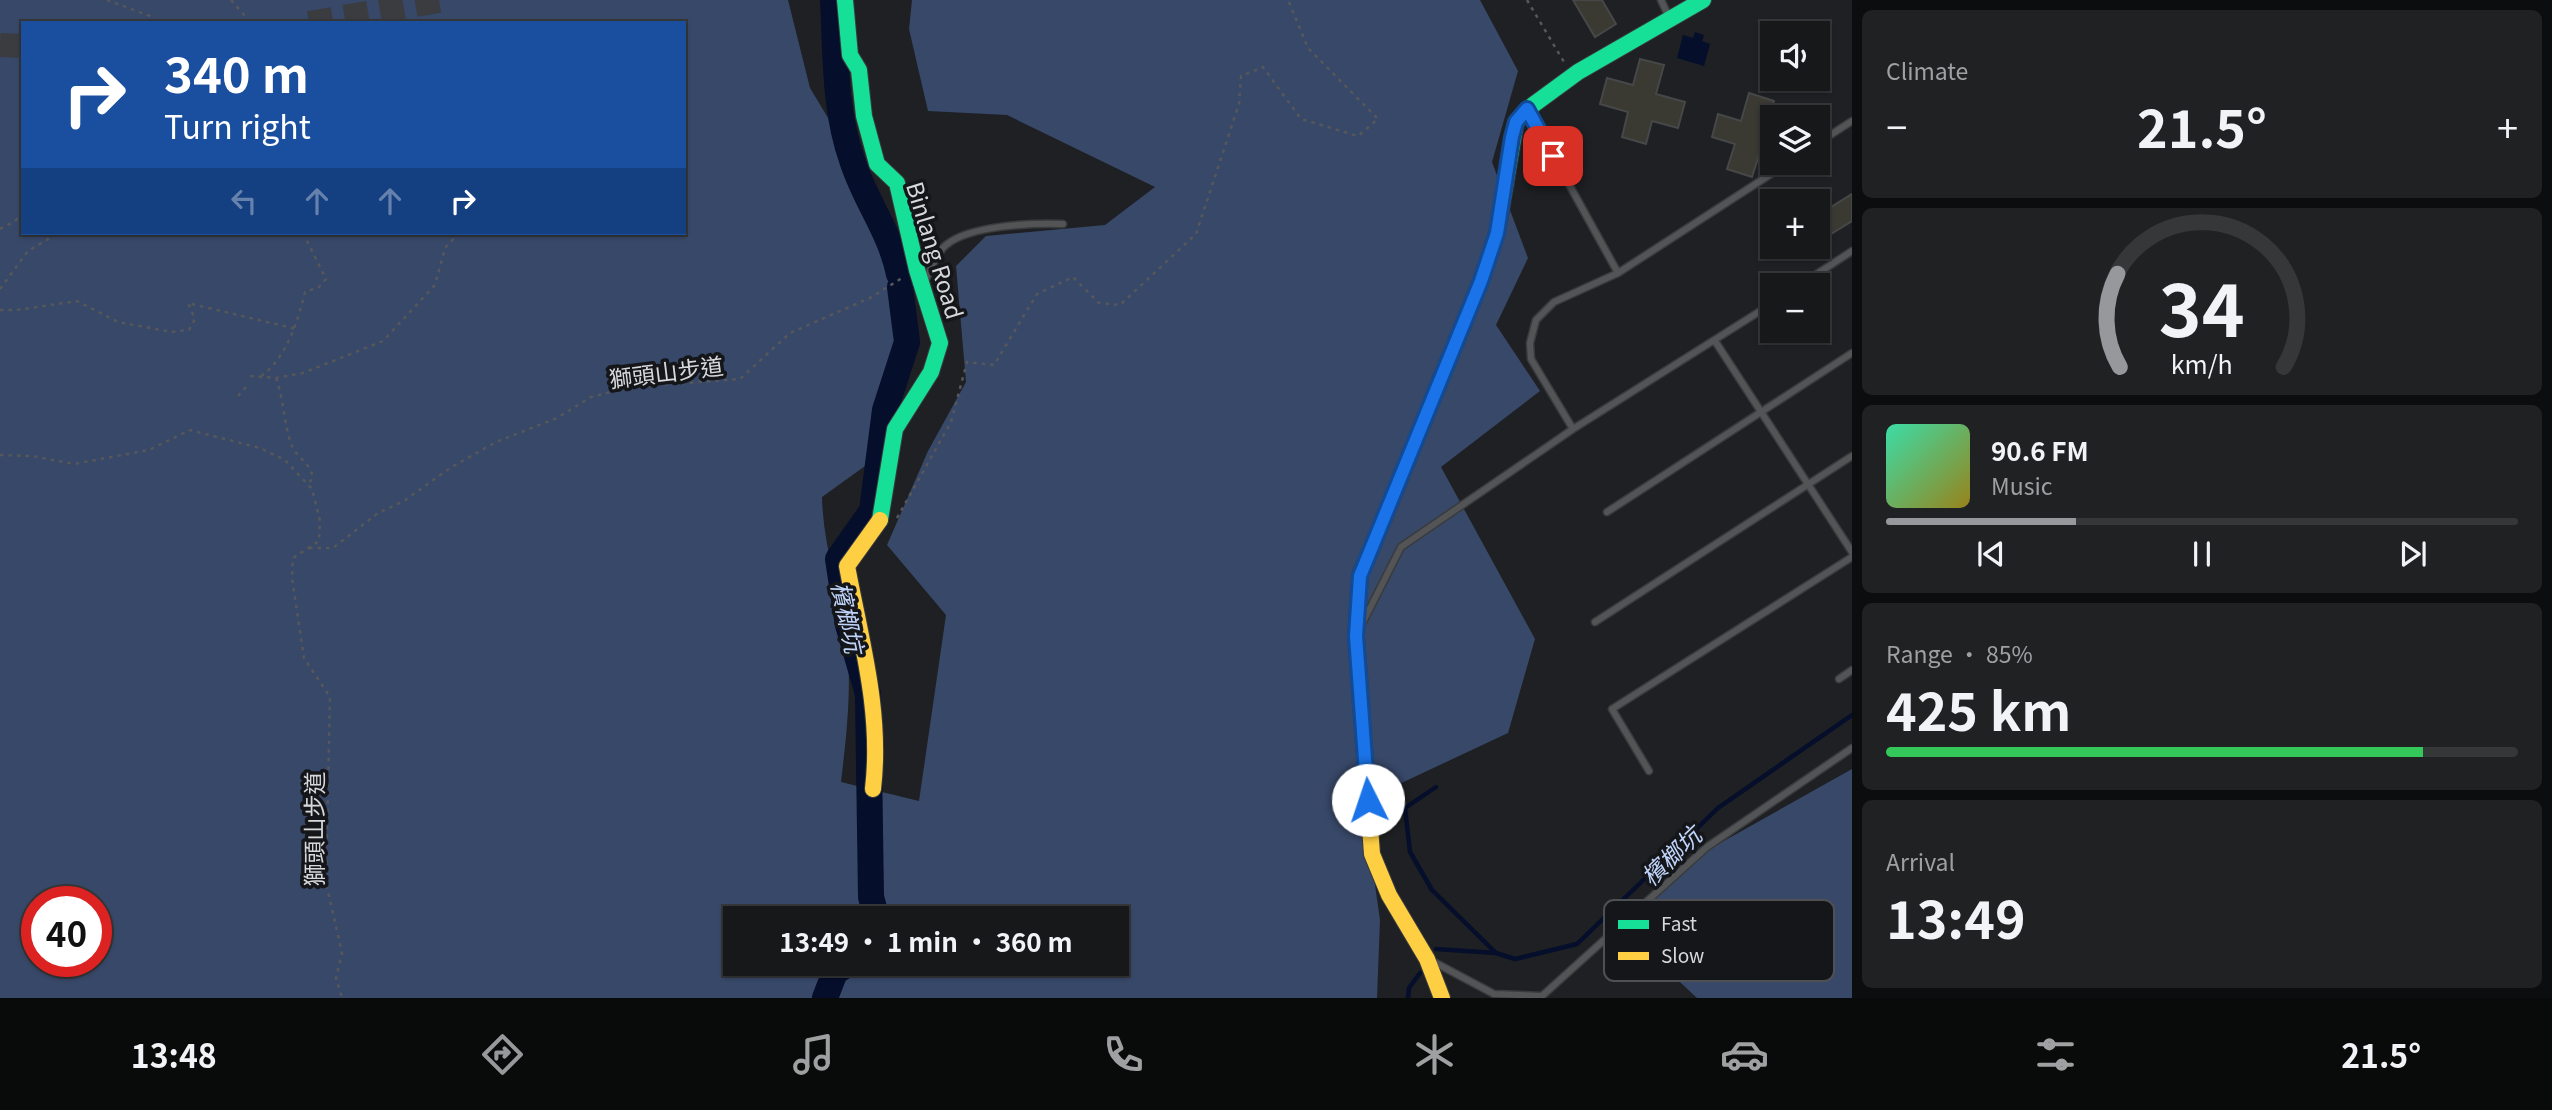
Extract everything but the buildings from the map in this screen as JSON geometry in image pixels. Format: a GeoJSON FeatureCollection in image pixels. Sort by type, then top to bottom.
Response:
{"type":"FeatureCollection","features":[{"type":"Feature","properties":{"kind":"street","name":"Binlang Road"},"geometry":{"type":"LineString","coordinates":[[845,0],[850,55],[859,70],[864,116],[877,164],[897,183],[940,343],[931,372],[895,429],[880,522],[847,566],[877,716],[879,755],[873,789]]}},
{"type":"Feature","properties":{"kind":"street"},"geometry":{"type":"LineString","coordinates":[[1443,998],[1427,959],[1389,895],[1372,854],[1356,636],[1360,576],[1481,281],[1497,233],[1514,130],[1527,109],[1572,78],[1703,0]]}},
{"type":"Feature","properties":{"kind":"lane"},"geometry":{"type":"LineString","coordinates":[[1661,0],[1670,21]]}},
{"type":"Feature","properties":{"kind":"lane"},"geometry":{"type":"LineString","coordinates":[[1527,109],[1618,273]]}},
{"type":"Feature","properties":{"kind":"lane"},"geometry":{"type":"LineString","coordinates":[[1830,135],[1852,121]]}},
{"type":"Feature","properties":{"kind":"lane"},"geometry":{"type":"LineString","coordinates":[[1573,429],[1531,359],[1530,343],[1536,320],[1554,303],[1618,273],[1769,175]]}},
{"type":"Feature","properties":{"kind":"lane"},"geometry":{"type":"LineString","coordinates":[[923,285],[944,247],[961,236],[1022,226],[1063,224]]}},
{"type":"Feature","properties":{"kind":"lane"},"geometry":{"type":"LineString","coordinates":[[1818,273],[1852,251]]}},
{"type":"Feature","properties":{"kind":"lane"},"geometry":{"type":"LineString","coordinates":[[1356,636],[1401,547],[1573,429],[1760,312]]}},
{"type":"Feature","properties":{"kind":"lane"},"geometry":{"type":"LineString","coordinates":[[1649,771],[1612,709],[1852,554],[1763,411],[1715,341]]}},
{"type":"Feature","properties":{"kind":"lane"},"geometry":{"type":"LineString","coordinates":[[1607,512],[1852,353]]}},
{"type":"Feature","properties":{"kind":"lane"},"geometry":{"type":"LineString","coordinates":[[1595,622],[1852,456]]}},
{"type":"Feature","properties":{"kind":"lane"},"geometry":{"type":"LineString","coordinates":[[1839,679],[1852,670]]}},
{"type":"Feature","properties":{"kind":"lane"},"geometry":{"type":"LineString","coordinates":[[1648,900],[1707,847],[1852,748]]}},
{"type":"Feature","properties":{"kind":"lane"},"geometry":{"type":"LineString","coordinates":[[1427,959],[1494,994],[1542,996],[1604,940]]}},
{"type":"Feature","properties":{"kind":"path"},"geometry":{"type":"LineString","coordinates":[[107,0],[150,16],[154,21]]}},
{"type":"Feature","properties":{"kind":"path"},"geometry":{"type":"LineString","coordinates":[[231,0],[249,21]]}},
{"type":"Feature","properties":{"kind":"path"},"geometry":{"type":"LineString","coordinates":[[893,523],[951,422],[967,362],[994,365],[1037,294],[1073,277],[1099,303],[1119,305],[1195,234],[1239,104],[1241,76],[1263,67],[1301,118],[1358,136],[1378,119],[1308,48],[1288,0]]}},
{"type":"Feature","properties":{"kind":"path"},"geometry":{"type":"LineString","coordinates":[[1527,0],[1572,78]]}},
{"type":"Feature","properties":{"kind":"path"},"geometry":{"type":"LineString","coordinates":[[0,229],[21,214]]}},
{"type":"Feature","properties":{"kind":"path"},"geometry":{"type":"LineString","coordinates":[[0,289],[28,251],[54,235]]}},
{"type":"Feature","properties":{"kind":"path"},"geometry":{"type":"LineString","coordinates":[[261,376],[273,368],[296,329],[306,292],[318,287],[326,279],[304,235]]}},
{"type":"Feature","properties":{"kind":"path"},"geometry":{"type":"LineString","coordinates":[[250,376],[276,378],[341,360],[377,341],[383,341],[435,285],[445,248],[457,235]]}},
{"type":"Feature","properties":{"kind":"path","name":"獅頭山步道"},"geometry":{"type":"LineString","coordinates":[[309,548],[333,548],[378,513],[404,501],[450,468],[496,442],[556,418],[591,397],[630,387],[740,379],[790,332],[870,298],[911,273]]}},
{"type":"Feature","properties":{"kind":"path"},"geometry":{"type":"LineString","coordinates":[[0,310],[17,310],[77,300],[118,322],[176,332],[189,330],[195,319],[188,303],[296,329]]}},
{"type":"Feature","properties":{"kind":"path"},"geometry":{"type":"LineString","coordinates":[[0,455],[32,456],[74,464],[149,450],[190,430],[260,448],[285,460],[308,484],[313,478],[311,466],[293,447],[285,402],[276,378]]}},
{"type":"Feature","properties":{"kind":"path"},"geometry":{"type":"LineString","coordinates":[[238,396],[248,385]]}},
{"type":"Feature","properties":{"kind":"path","name":"獅頭山步道"},"geometry":{"type":"LineString","coordinates":[[308,484],[320,521],[319,541],[293,558],[292,578],[304,658],[330,697],[326,883],[342,953],[336,978],[342,998]]}},
{"type":"Feature","properties":{"kind":"shaded area"},"geometry":{"type":"Polygon","coordinates":[[[0,0],[788,0],[810,88],[854,161],[914,306],[872,461],[822,497],[825,535],[847,646],[848,714],[841,782],[919,801],[946,615],[887,545],[928,451],[966,382],[956,266],[986,236],[1105,225],[1155,187],[1007,115],[928,111],[909,29],[912,0],[1480,0],[1518,71],[1492,162],[1528,258],[1496,325],[1540,391],[1441,467],[1535,639],[1508,733],[1363,801],[1380,920],[1377,998],[0,998],[0,0]]]}},
{"type":"Feature","properties":{"kind":"shaded area"},"geometry":{"type":"Polygon","coordinates":[[[1695,32],[1704,35],[1702,41],[1710,44],[1704,66],[1677,58],[1683,35],[1693,38],[1695,32]]]}},
{"type":"Feature","properties":{"kind":"shaded area"},"geometry":{"type":"Polygon","coordinates":[[[1852,769],[1852,998],[1697,998],[1679,981],[1834,981],[1834,900],[1644,900],[1681,865],[1852,769]]]}},
{"type":"Feature","properties":{"kind":"waterway","name":"檳榔坑"},"geometry":{"type":"LineString","coordinates":[[833,0],[837,81],[846,141],[857,175],[890,244],[899,274]]}},
{"type":"Feature","properties":{"kind":"waterway","name":"檳榔坑"},"geometry":{"type":"LineString","coordinates":[[873,906],[871,897],[868,694],[848,625],[838,559],[872,511],[885,410],[907,342],[900,287]]}},
{"type":"Feature","properties":{"kind":"waterway","name":"檳榔坑"},"geometry":{"type":"LineString","coordinates":[[1623,900],[1718,808],[1852,715]]}},
{"type":"Feature","properties":{"kind":"waterway"},"geometry":{"type":"LineString","coordinates":[[1436,787],[1405,808],[1410,852],[1432,890],[1496,953]]}},
{"type":"Feature","properties":{"kind":"waterway","name":"檳榔坑"},"geometry":{"type":"LineString","coordinates":[[1436,949],[1496,953],[1515,959],[1577,944],[1604,918]]}},
{"type":"Feature","properties":{"kind":"waterway","name":"檳榔坑"},"geometry":{"type":"LineString","coordinates":[[1408,998],[1409,988],[1420,973]]}},
{"type":"Feature","properties":{"kind":"waterway","name":"檳榔坑"},"geometry":{"type":"LineString","coordinates":[[825,998],[833,976]]}},
{"type":"Feature","properties":{"kind":"tunnel"},"geometry":{"type":"LineString","coordinates":[[321,21],[444,0]]}},
{"type":"Feature","properties":{"kind":"tunnel"},"geometry":{"type":"LineString","coordinates":[[0,45],[21,46]]}},
{"type":"Feature","properties":{"kind":"traffic: fast"},"geometry":{"type":"LineString","coordinates":[[845,0],[850,55],[859,70],[864,116],[877,164],[897,183],[917,270],[940,343],[931,372],[895,429],[880,520]]}},
{"type":"Feature","properties":{"kind":"traffic: fast"},"geometry":{"type":"LineString","coordinates":[[1370,552],[1481,281],[1497,233],[1516,122],[1533,105],[1578,72],[1703,0]]}},
{"type":"Feature","properties":{"kind":"traffic: slow"},"geometry":{"type":"LineString","coordinates":[[873,789],[875,732],[869,677],[847,566],[880,520]]}},
{"type":"Feature","properties":{"kind":"traffic: slow"},"geometry":{"type":"LineString","coordinates":[[1370,552],[1360,575],[1356,636],[1372,854],[1389,895],[1427,959],[1442,998]]}},
{"type":"Feature","properties":{"kind":"route"},"geometry":{"type":"LineString","coordinates":[[1368,800],[1356,636],[1360,576],[1481,281],[1497,233],[1516,122],[1527,109],[1553,156]]}}]}
